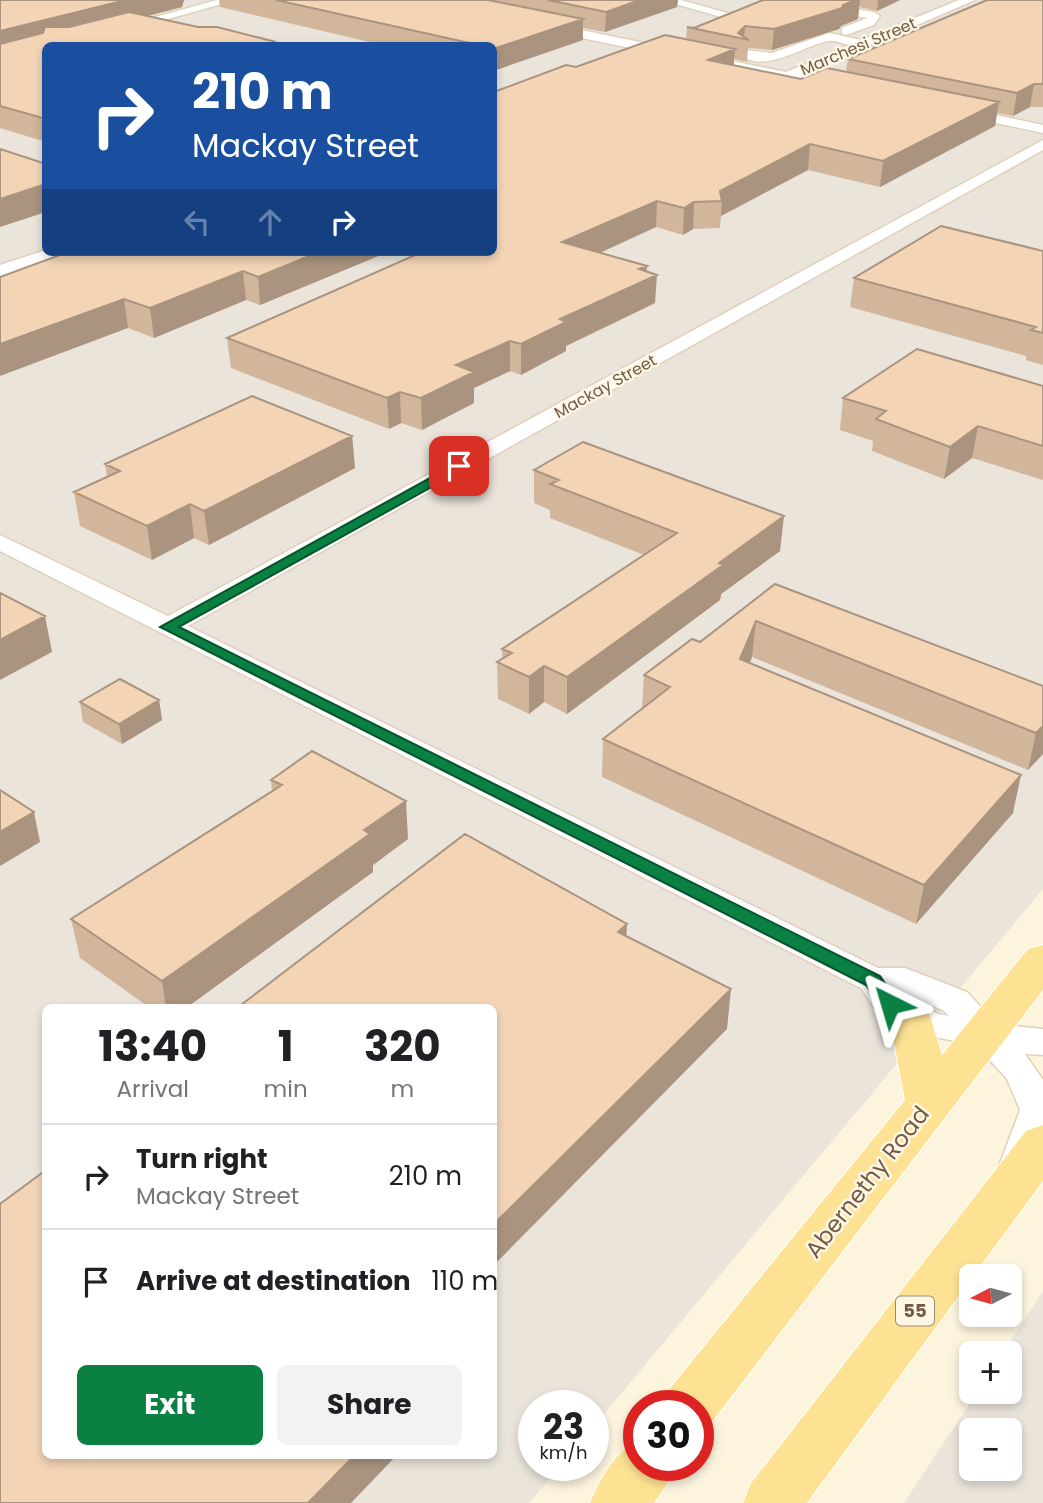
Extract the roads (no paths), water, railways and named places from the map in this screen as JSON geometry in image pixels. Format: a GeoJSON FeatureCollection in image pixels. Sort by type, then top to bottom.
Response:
{"type":"FeatureCollection","features":[{"type":"Feature","properties":{"kind":"main road","name":"Abernethy Road"},"geometry":{"type":"LineString","coordinates":[[703,1390],[1043,960]]}},
{"type":"Feature","properties":{"kind":"main road"},"geometry":{"type":"LineString","coordinates":[[907,1013],[917,1043],[929,1102]]}},
{"type":"Feature","properties":{"kind":"main road","name":"55"},"geometry":{"type":"LineString","coordinates":[[772,1503],[1027,1165]]}},
{"type":"Feature","properties":{"kind":"main road"},"geometry":{"type":"LineString","coordinates":[[619,1503],[635,1481]]}},
{"type":"Feature","properties":{"kind":"street"},"geometry":{"type":"LineString","coordinates":[[71,42],[230,0]]}},
{"type":"Feature","properties":{"kind":"street"},"geometry":{"type":"LineString","coordinates":[[667,0],[743,19],[712,34]]}},
{"type":"Feature","properties":{"kind":"street"},"geometry":{"type":"LineString","coordinates":[[784,0],[874,16],[875,19],[870,22],[846,31],[881,36]]}},
{"type":"Feature","properties":{"kind":"street"},"geometry":{"type":"LineString","coordinates":[[837,0],[890,9]]}},
{"type":"Feature","properties":{"kind":"street","name":"Marchesi Street"},"geometry":{"type":"LineString","coordinates":[[787,76],[968,0]]}},
{"type":"Feature","properties":{"kind":"street"},"geometry":{"type":"LineString","coordinates":[[903,12],[929,16]]}},
{"type":"Feature","properties":{"kind":"street"},"geometry":{"type":"LineString","coordinates":[[640,39],[553,28],[540,19],[579,21],[640,39],[682,54],[854,90]]}},
{"type":"Feature","properties":{"kind":"street"},"geometry":{"type":"LineString","coordinates":[[553,28],[579,21]]}},
{"type":"Feature","properties":{"kind":"street"},"geometry":{"type":"LineString","coordinates":[[130,26],[157,32]]}},
{"type":"Feature","properties":{"kind":"street"},"geometry":{"type":"LineString","coordinates":[[709,60],[727,52],[773,57],[829,37],[863,44]]}},
{"type":"Feature","properties":{"kind":"street"},"geometry":{"type":"LineString","coordinates":[[616,54],[640,39]]}},
{"type":"Feature","properties":{"kind":"street"},"geometry":{"type":"LineString","coordinates":[[682,54],[694,47],[692,43]]}},
{"type":"Feature","properties":{"kind":"street"},"geometry":{"type":"LineString","coordinates":[[948,109],[1043,129]]}},
{"type":"Feature","properties":{"kind":"street","name":"Mackay Street"},"geometry":{"type":"LineString","coordinates":[[168,627],[1043,145]]}},
{"type":"Feature","properties":{"kind":"street"},"geometry":{"type":"LineString","coordinates":[[0,271],[43,256]]}},
{"type":"Feature","properties":{"kind":"street"},"geometry":{"type":"LineString","coordinates":[[0,542],[873,981],[890,1004],[931,1025],[1043,1042]]}},
{"type":"Feature","properties":{"kind":"street"},"geometry":{"type":"LineString","coordinates":[[873,981],[905,980],[955,1001],[1019,1070],[1032,1092],[1038,1111],[1027,1165]]}}]}
